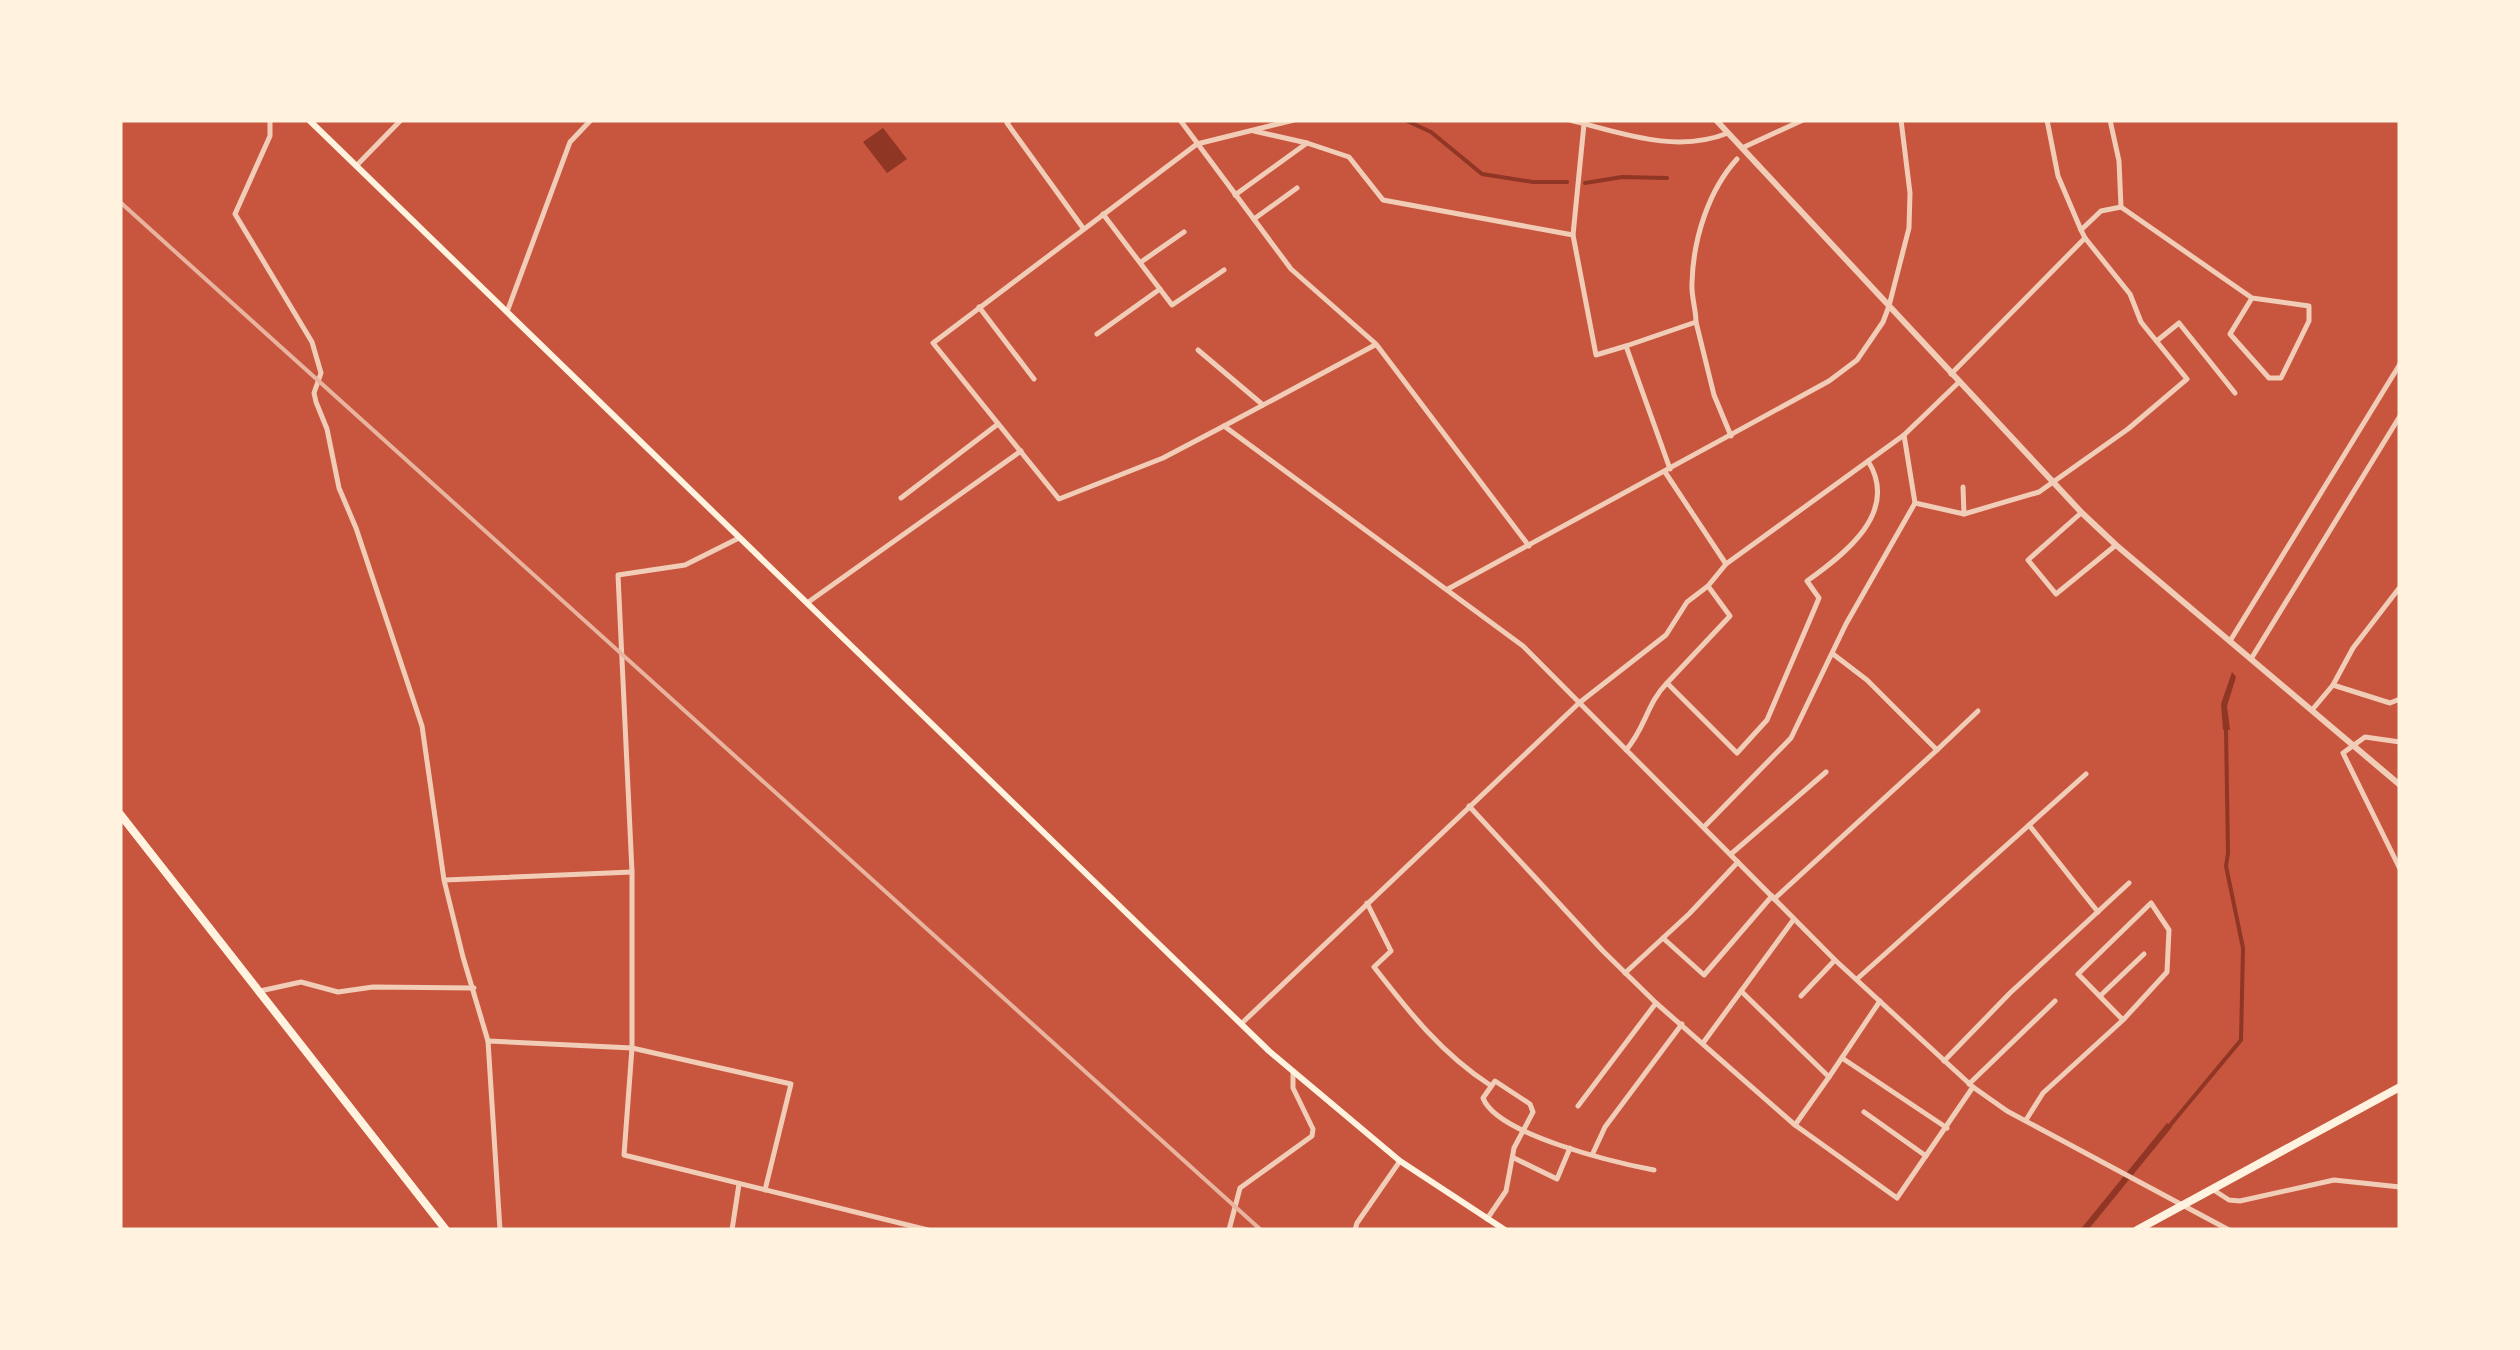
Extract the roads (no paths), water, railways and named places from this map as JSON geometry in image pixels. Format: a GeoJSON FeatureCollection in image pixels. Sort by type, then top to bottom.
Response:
{"type":"FeatureCollection","features":[{"type":"Feature","properties":{"kind":"highway"},"geometry":{"type":"LineString","coordinates":[[120,814],[446,1230]]}},
{"type":"Feature","properties":{"kind":"highway"},"geometry":{"type":"LineString","coordinates":[[2136,1230],[2400,1086]]}},
{"type":"Feature","properties":{"kind":"main road"},"geometry":{"type":"LineString","coordinates":[[309,120],[1240,1024],[1400,1161],[1505,1230]]}},
{"type":"Feature","properties":{"kind":"street"},"geometry":{"type":"LineString","coordinates":[[270,120],[270,136],[236,214],[312,342],[321,372],[314,393],[327,429],[339,488],[422,726],[444,880],[488,1041],[500,1230]]}},
{"type":"Feature","properties":{"kind":"street"},"geometry":{"type":"LineString","coordinates":[[356,166],[402,120]]}},
{"type":"Feature","properties":{"kind":"street"},"geometry":{"type":"LineString","coordinates":[[506,312],[570,142],[591,120]]}},
{"type":"Feature","properties":{"kind":"street"},"geometry":{"type":"LineString","coordinates":[[1180,120],[1291,269],[1376,344],[1530,546]]}},
{"type":"Feature","properties":{"kind":"street"},"geometry":{"type":"LineString","coordinates":[[1294,120],[1196,144],[933,342],[1058,499],[1164,458],[1376,344]]}},
{"type":"Feature","properties":{"kind":"street"},"geometry":{"type":"LineString","coordinates":[[1570,120],[1664,142],[1710,141],[1728,133]]}},
{"type":"Feature","properties":{"kind":"street"},"geometry":{"type":"LineString","coordinates":[[1716,120],[2082,513],[2400,785]]}},
{"type":"Feature","properties":{"kind":"street"},"geometry":{"type":"LineString","coordinates":[[1742,148],[1803,120]]}},
{"type":"Feature","properties":{"kind":"street"},"geometry":{"type":"LineString","coordinates":[[1448,589],[1731,436],[1829,381],[1857,360],[1883,322],[1909,228],[1910,192],[1901,120]]}},
{"type":"Feature","properties":{"kind":"street"},"geometry":{"type":"LineString","coordinates":[[1915,503],[1964,514],[2054,484],[2187,379],[2141,322],[2130,294],[2085,238],[2058,176],[2047,120]]}},
{"type":"Feature","properties":{"kind":"street"},"geometry":{"type":"LineString","coordinates":[[2110,120],[2119,161],[2121,206]]}},
{"type":"Feature","properties":{"kind":"street"},"geometry":{"type":"LineString","coordinates":[[1007,121],[1084,228]]}},
{"type":"Feature","properties":{"kind":"street"},"geometry":{"type":"LineString","coordinates":[[1584,124],[1573,234],[1596,355],[1696,322]]}},
{"type":"Feature","properties":{"kind":"street"},"geometry":{"type":"LineString","coordinates":[[1250,130],[1350,157],[1383,200],[1573,234]]}},
{"type":"Feature","properties":{"kind":"street"},"geometry":{"type":"LineString","coordinates":[[1236,195],[1307,144]]}},
{"type":"Feature","properties":{"kind":"street"},"geometry":{"type":"LineString","coordinates":[[1731,436],[1714,395],[1692,289],[1697,245],[1712,195],[1737,159]]}},
{"type":"Feature","properties":{"kind":"street"},"geometry":{"type":"LineString","coordinates":[[1254,220],[1296,188]]}},
{"type":"Feature","properties":{"kind":"street"},"geometry":{"type":"LineString","coordinates":[[2081,230],[2102,212],[2121,206]]}},
{"type":"Feature","properties":{"kind":"street"},"geometry":{"type":"LineString","coordinates":[[2121,206],[2252,298],[2310,306],[2309,320],[2281,378],[2269,378],[2230,334],[2252,298]]}},
{"type":"Feature","properties":{"kind":"street"},"geometry":{"type":"LineString","coordinates":[[1103,214],[1172,306],[1224,270]]}},
{"type":"Feature","properties":{"kind":"street"},"geometry":{"type":"LineString","coordinates":[[1140,263],[1184,232]]}},
{"type":"Feature","properties":{"kind":"street"},"geometry":{"type":"LineString","coordinates":[[1951,374],[2085,238]]}},
{"type":"Feature","properties":{"kind":"street"},"geometry":{"type":"LineString","coordinates":[[1097,334],[1160,289]]}},
{"type":"Feature","properties":{"kind":"street"},"geometry":{"type":"LineString","coordinates":[[979,307],[1034,379]]}},
{"type":"Feature","properties":{"kind":"street"},"geometry":{"type":"LineString","coordinates":[[2156,341],[2179,323],[2235,393]]}},
{"type":"Feature","properties":{"kind":"street"},"geometry":{"type":"LineString","coordinates":[[1626,346],[1668,470],[1726,564]]}},
{"type":"Feature","properties":{"kind":"street"},"geometry":{"type":"LineString","coordinates":[[1198,350],[1263,405]]}},
{"type":"Feature","properties":{"kind":"street"},"geometry":{"type":"LineString","coordinates":[[2230,641],[2400,364]]}},
{"type":"Feature","properties":{"kind":"street"},"geometry":{"type":"LineString","coordinates":[[1240,1024],[1579,703],[1666,635],[1687,602],[1708,586],[1726,564],[1904,435],[1958,382]]}},
{"type":"Feature","properties":{"kind":"street"},"geometry":{"type":"LineString","coordinates":[[2251,659],[2400,416]]}},
{"type":"Feature","properties":{"kind":"street"},"geometry":{"type":"LineString","coordinates":[[900,498],[998,424]]}},
{"type":"Feature","properties":{"kind":"street"},"geometry":{"type":"LineString","coordinates":[[1224,426],[1523,646],[1835,960],[1971,1086],[2228,1230]]}},
{"type":"Feature","properties":{"kind":"street"},"geometry":{"type":"LineString","coordinates":[[1704,827],[1791,738],[1846,624],[1915,503],[1904,435]]}},
{"type":"Feature","properties":{"kind":"street"},"geometry":{"type":"LineString","coordinates":[[806,603],[1020,451]]}},
{"type":"Feature","properties":{"kind":"street"},"geometry":{"type":"LineString","coordinates":[[1667,684],[1737,752],[1766,720],[1819,598],[1808,581],[1849,552],[1875,508],[1878,486],[1868,461]]}},
{"type":"Feature","properties":{"kind":"street"},"geometry":{"type":"LineString","coordinates":[[1963,487],[1964,514]]}},
{"type":"Feature","properties":{"kind":"street"},"geometry":{"type":"LineString","coordinates":[[2082,513],[2028,560],[2056,594],[2116,546]]}},
{"type":"Feature","properties":{"kind":"street"},"geometry":{"type":"LineString","coordinates":[[739,538],[686,565],[618,576],[632,872],[632,1048],[624,1155],[928,1230]]}},
{"type":"Feature","properties":{"kind":"street"},"geometry":{"type":"LineString","coordinates":[[1626,750],[1644,726],[1654,696],[1730,616],[1708,586]]}},
{"type":"Feature","properties":{"kind":"street"},"geometry":{"type":"LineString","coordinates":[[2312,710],[2333,684],[2353,648],[2400,588]]}},
{"type":"Feature","properties":{"kind":"street"},"geometry":{"type":"LineString","coordinates":[[1833,653],[1936,750]]}},
{"type":"Feature","properties":{"kind":"street"},"geometry":{"type":"LineString","coordinates":[[2333,684],[2390,703],[2400,699]]}},
{"type":"Feature","properties":{"kind":"street"},"geometry":{"type":"LineString","coordinates":[[1663,938],[1704,975],[1773,898],[1978,711]]}},
{"type":"Feature","properties":{"kind":"street"},"geometry":{"type":"LineString","coordinates":[[2400,742],[2365,737],[2342,753],[2400,869]]}},
{"type":"Feature","properties":{"kind":"street"},"geometry":{"type":"LineString","coordinates":[[1731,854],[1826,772]]}},
{"type":"Feature","properties":{"kind":"street"},"geometry":{"type":"LineString","coordinates":[[1857,979],[2086,774]]}},
{"type":"Feature","properties":{"kind":"street"},"geometry":{"type":"LineString","coordinates":[[1469,806],[1656,1003],[1795,1126],[1897,1198],[1971,1086],[2055,1000]]}},
{"type":"Feature","properties":{"kind":"street"},"geometry":{"type":"LineString","coordinates":[[2029,824],[2098,912]]}},
{"type":"Feature","properties":{"kind":"street"},"geometry":{"type":"LineString","coordinates":[[1625,974],[1738,862]]}},
{"type":"Feature","properties":{"kind":"street"},"geometry":{"type":"LineString","coordinates":[[444,880],[632,872]]}},
{"type":"Feature","properties":{"kind":"street"},"geometry":{"type":"LineString","coordinates":[[1944,1062],[2010,993],[2129,883]]}},
{"type":"Feature","properties":{"kind":"street"},"geometry":{"type":"LineString","coordinates":[[1367,903],[1391,952],[1374,966],[1419,1025],[1464,1068],[1490,1085]]}},
{"type":"Feature","properties":{"kind":"street"},"geometry":{"type":"LineString","coordinates":[[2026,1120],[2042,1093],[2123,1020],[2166,972],[2169,930],[2151,904],[2078,974],[2123,1020]]}},
{"type":"Feature","properties":{"kind":"street"},"geometry":{"type":"LineString","coordinates":[[1703,1043],[1794,919]]}},
{"type":"Feature","properties":{"kind":"street"},"geometry":{"type":"LineString","coordinates":[[2100,996],[2144,954]]}},
{"type":"Feature","properties":{"kind":"street"},"geometry":{"type":"LineString","coordinates":[[1802,996],[1835,960]]}},
{"type":"Feature","properties":{"kind":"street"},"geometry":{"type":"LineString","coordinates":[[259,992],[301,982],[338,992],[373,987],[474,988]]}},
{"type":"Feature","properties":{"kind":"street"},"geometry":{"type":"LineString","coordinates":[[1741,991],[1829,1076]]}},
{"type":"Feature","properties":{"kind":"street"},"geometry":{"type":"LineString","coordinates":[[1795,1126],[1880,1001]]}},
{"type":"Feature","properties":{"kind":"street"},"geometry":{"type":"LineString","coordinates":[[1578,1106],[1656,1003]]}},
{"type":"Feature","properties":{"kind":"street"},"geometry":{"type":"LineString","coordinates":[[1593,1153],[1605,1127],[1682,1024]]}},
{"type":"Feature","properties":{"kind":"street"},"geometry":{"type":"LineString","coordinates":[[488,1041],[632,1048],[791,1084],[764,1190]]}},
{"type":"Feature","properties":{"kind":"street"},"geometry":{"type":"LineString","coordinates":[[1842,1058],[1946,1128]]}},
{"type":"Feature","properties":{"kind":"street"},"geometry":{"type":"LineString","coordinates":[[1229,1230],[1240,1188],[1312,1136],[1313,1129],[1294,1088],[1293,1072]]}},
{"type":"Feature","properties":{"kind":"street"},"geometry":{"type":"LineString","coordinates":[[1487,1219],[1506,1190],[1514,1148],[1524,1130],[1533,1112],[1530,1104],[1495,1081],[1483,1098],[1487,1110],[1524,1130],[1570,1148],[1654,1170]]}},
{"type":"Feature","properties":{"kind":"street"},"geometry":{"type":"LineString","coordinates":[[1864,1112],[1926,1156]]}},
{"type":"Feature","properties":{"kind":"street"},"geometry":{"type":"LineString","coordinates":[[1513,1158],[1557,1179],[1570,1148]]}},
{"type":"Feature","properties":{"kind":"street"},"geometry":{"type":"LineString","coordinates":[[1355,1230],[1400,1161]]}},
{"type":"Feature","properties":{"kind":"street"},"geometry":{"type":"LineString","coordinates":[[2212,1190],[2229,1200],[2240,1201],[2334,1180],[2400,1187]]}},
{"type":"Feature","properties":{"kind":"street"},"geometry":{"type":"LineString","coordinates":[[732,1230],[739,1184]]}},
{"type":"Feature","properties":{"kind":"waterway"},"geometry":{"type":"LineString","coordinates":[[1405,120],[1431,132],[1482,174],[1533,182],[1567,182]]}},
{"type":"Feature","properties":{"kind":"waterway"},"geometry":{"type":"LineString","coordinates":[[1585,183],[1622,177],[1667,178]]}},
{"type":"Feature","properties":{"kind":"waterway"},"geometry":{"type":"LineString","coordinates":[[2167,1129],[2241,1040],[2243,948],[2226,866],[2226,729]]}},
{"type":"Feature","properties":{"kind":"railway"},"geometry":{"type":"LineString","coordinates":[[120,202],[1261,1230]]}}]}
